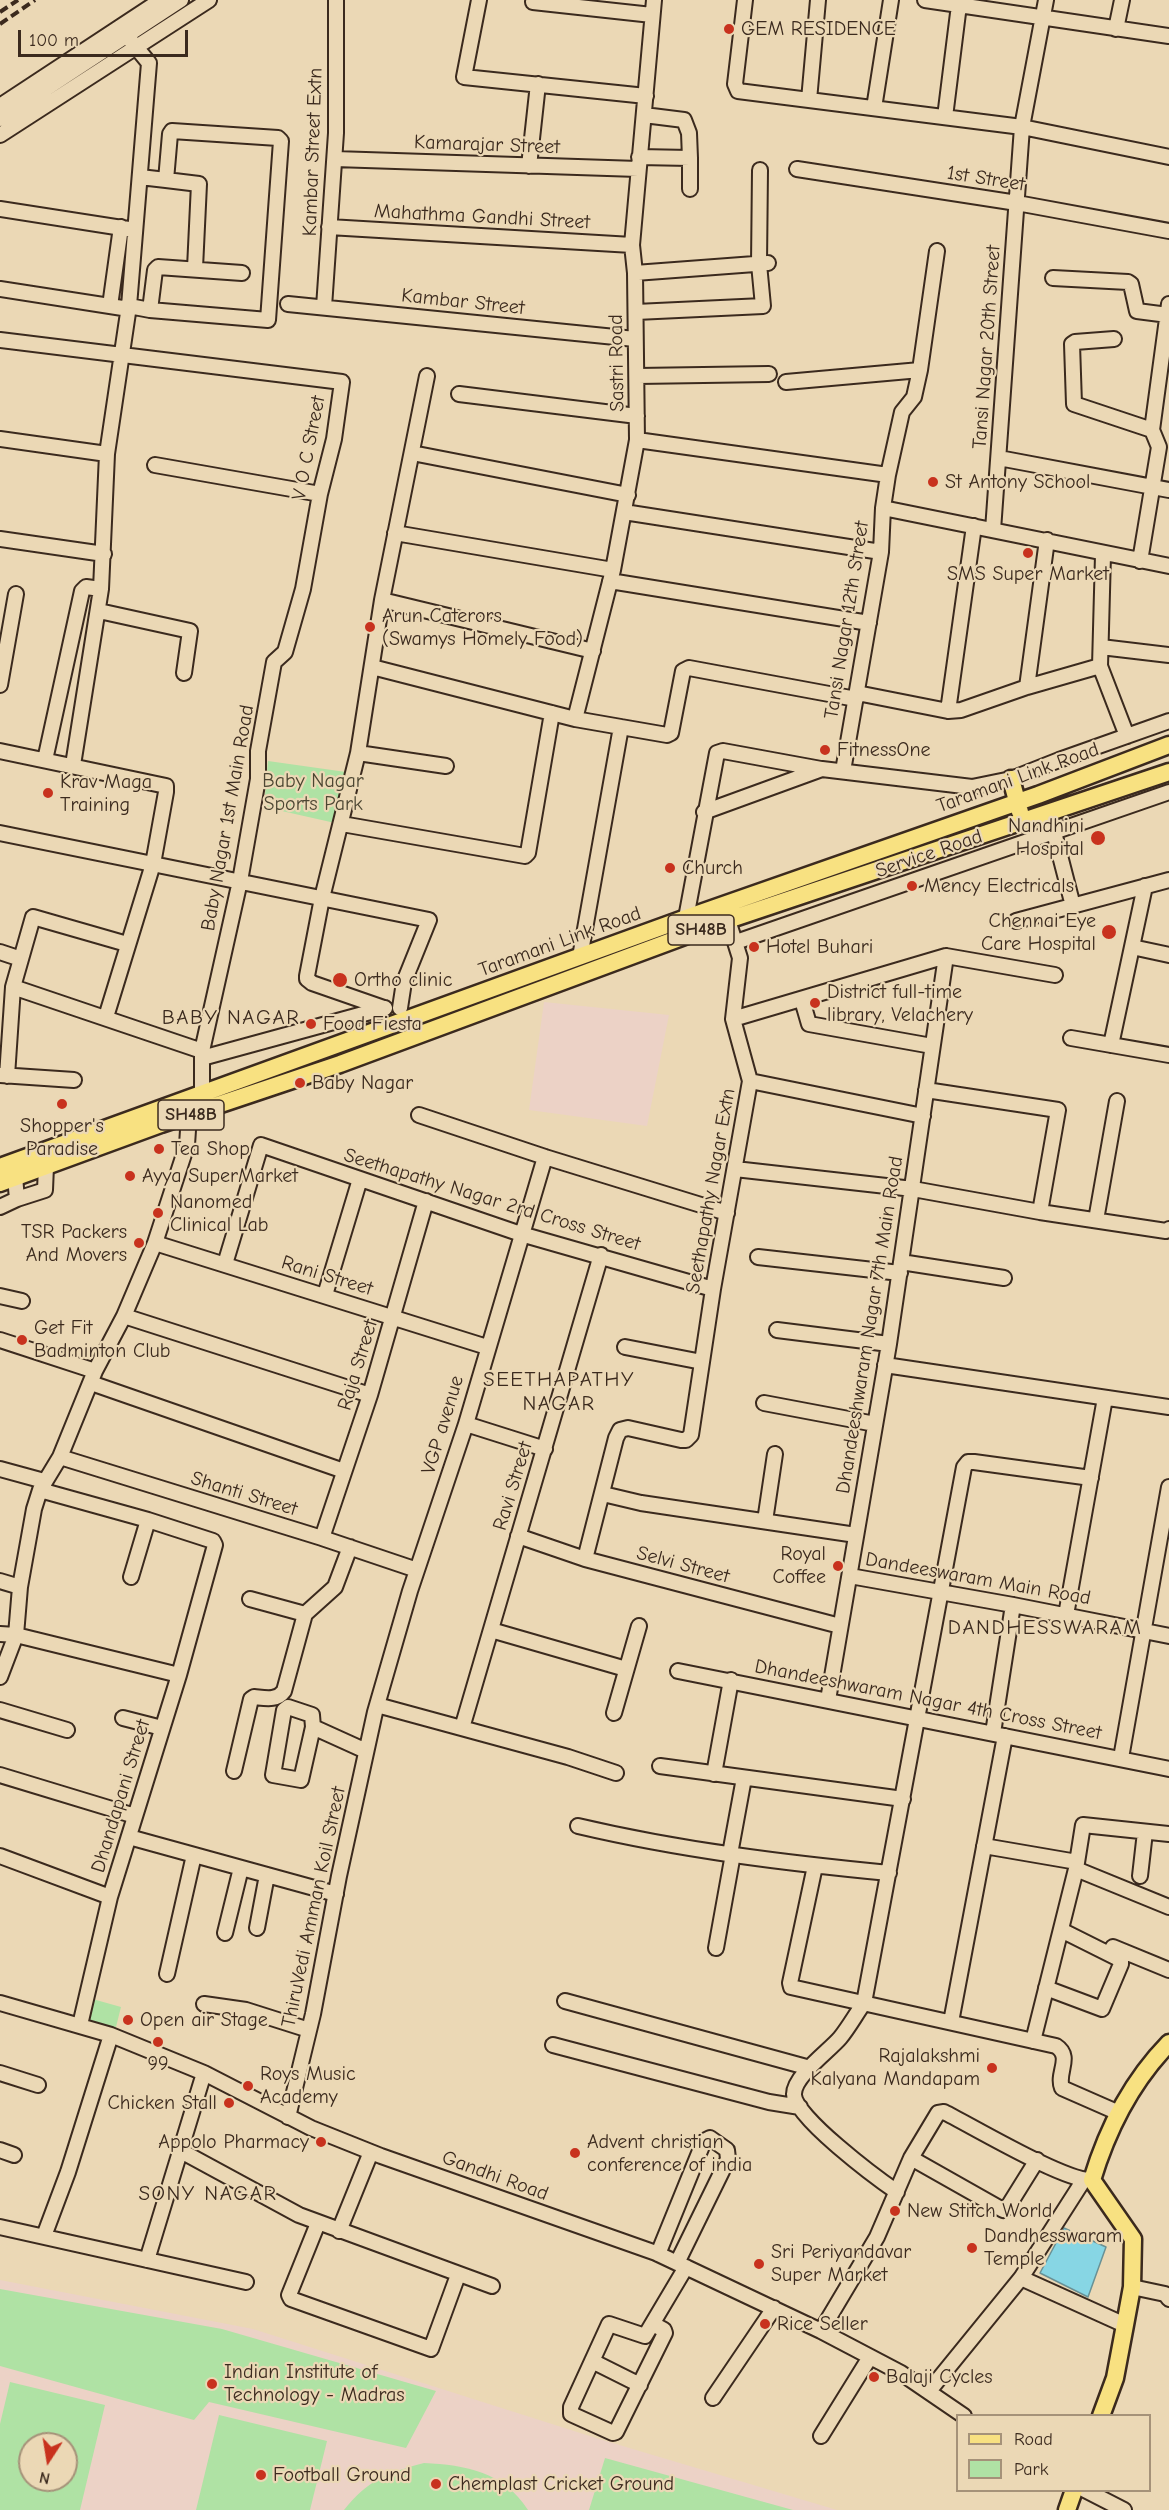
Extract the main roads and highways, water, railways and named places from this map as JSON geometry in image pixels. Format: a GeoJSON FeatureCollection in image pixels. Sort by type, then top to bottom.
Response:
{"type":"FeatureCollection","features":[{"type":"Feature","properties":{"kind":"main road","name":"Taramani Link Road"},"geometry":{"type":"LineString","coordinates":[[4,1181],[202,1094],[376,1030],[404,1014],[580,957],[1064,786],[1169,745]]}},
{"type":"Feature","properties":{"kind":"main road"},"geometry":{"type":"LineString","coordinates":[[1064,786],[1083,791],[1109,788],[1169,761]]}},
{"type":"Feature","properties":{"kind":"main road","name":"Taramani Link Road"},"geometry":{"type":"LineString","coordinates":[[4,1181],[383,1048],[728,920],[1049,813],[1109,788],[1169,772]]}},
{"type":"Feature","properties":{"kind":"main road"},"geometry":{"type":"LineString","coordinates":[[1011,779],[1023,822]]}},
{"type":"Feature","properties":{"kind":"main road"},"geometry":{"type":"LineString","coordinates":[[376,1030],[383,1048]]}},
{"type":"Feature","properties":{"kind":"main road"},"geometry":{"type":"LineString","coordinates":[[1101,2414],[1115,2378],[1132,2287],[1133,2239],[1087,2180],[1119,2113],[1153,2060],[1169,2043]]}},
{"type":"Feature","properties":{"kind":"main road"},"geometry":{"type":"LineString","coordinates":[[1067,2510],[1073,2492]]}},
{"type":"Feature","properties":{"kind":"water"},"geometry":{"type":"Polygon","coordinates":[[[1064,2228],[1106,2247],[1088,2297],[1040,2273],[1064,2228]]]}},
{"type":"Feature","properties":{"kind":"railway"},"geometry":{"type":"LineString","coordinates":[[0,12],[18,0]]}},
{"type":"Feature","properties":{"kind":"railway"},"geometry":{"type":"LineString","coordinates":[[0,24],[35,0]]}},
{"type":"Feature","properties":{"kind":"place","name":"GEM RESIDENCE"},"geometry":{"type":"Point","coordinates":[729,29]}},
{"type":"Feature","properties":{"kind":"place","name":"St Antony School"},"geometry":{"type":"Point","coordinates":[933,482]}},
{"type":"Feature","properties":{"kind":"place","name":"SMS Super Market"},"geometry":{"type":"Point","coordinates":[1028,553]}},
{"type":"Feature","properties":{"kind":"place","name":"Arun Caterors (Swamys Homely Food)"},"geometry":{"type":"Point","coordinates":[370,627]}},
{"type":"Feature","properties":{"kind":"place","name":"FitnessOne"},"geometry":{"type":"Point","coordinates":[825,750]}},
{"type":"Feature","properties":{"kind":"place","name":"Krav Maga Training"},"geometry":{"type":"Point","coordinates":[48,793]}},
{"type":"Feature","properties":{"kind":"place","name":"Nandhini Hospital"},"geometry":{"type":"Point","coordinates":[1098,838]}},
{"type":"Feature","properties":{"kind":"place","name":"Church"},"geometry":{"type":"Point","coordinates":[670,868]}},
{"type":"Feature","properties":{"kind":"place","name":"Mency Electricals"},"geometry":{"type":"Point","coordinates":[912,886]}},
{"type":"Feature","properties":{"kind":"place","name":"Chennai Eye Care Hospital"},"geometry":{"type":"Point","coordinates":[1109,932]}},
{"type":"Feature","properties":{"kind":"place","name":"Hotel Buhari"},"geometry":{"type":"Point","coordinates":[754,947]}},
{"type":"Feature","properties":{"kind":"place","name":"Ortho clinic"},"geometry":{"type":"Point","coordinates":[340,980]}},
{"type":"Feature","properties":{"kind":"place","name":"District full-time library, Velachery"},"geometry":{"type":"Point","coordinates":[815,1003]}},
{"type":"Feature","properties":{"kind":"place","name":"Food Fiesta"},"geometry":{"type":"Point","coordinates":[311,1024]}},
{"type":"Feature","properties":{"kind":"place","name":"Baby Nagar"},"geometry":{"type":"Point","coordinates":[300,1083]}},
{"type":"Feature","properties":{"kind":"place","name":"Shopper's Paradise"},"geometry":{"type":"Point","coordinates":[62,1104]}},
{"type":"Feature","properties":{"kind":"place","name":"Tea Shop"},"geometry":{"type":"Point","coordinates":[159,1149]}},
{"type":"Feature","properties":{"kind":"place","name":"Ayya SuperMarket"},"geometry":{"type":"Point","coordinates":[130,1176]}},
{"type":"Feature","properties":{"kind":"place","name":"Nanomed Clinical Lab"},"geometry":{"type":"Point","coordinates":[158,1213]}},
{"type":"Feature","properties":{"kind":"place","name":"TSR Packers And Movers"},"geometry":{"type":"Point","coordinates":[139,1243]}},
{"type":"Feature","properties":{"kind":"place","name":"Get Fit Badminton Club"},"geometry":{"type":"Point","coordinates":[22,1340]}},
{"type":"Feature","properties":{"kind":"place","name":"Royal Coffee"},"geometry":{"type":"Point","coordinates":[838,1566]}},
{"type":"Feature","properties":{"kind":"place","name":"Open air Stage"},"geometry":{"type":"Point","coordinates":[128,2020]}},
{"type":"Feature","properties":{"kind":"place","name":"99"},"geometry":{"type":"Point","coordinates":[158,2042]}},
{"type":"Feature","properties":{"kind":"place","name":"Rajalakshmi Kalyana Mandapam"},"geometry":{"type":"Point","coordinates":[992,2068]}},
{"type":"Feature","properties":{"kind":"place","name":"Roys Music Academy"},"geometry":{"type":"Point","coordinates":[248,2086]}},
{"type":"Feature","properties":{"kind":"place","name":"Chicken Stall"},"geometry":{"type":"Point","coordinates":[229,2103]}},
{"type":"Feature","properties":{"kind":"place","name":"Appolo Pharmacy"},"geometry":{"type":"Point","coordinates":[321,2142]}},
{"type":"Feature","properties":{"kind":"place","name":"Advent christian conference of india"},"geometry":{"type":"Point","coordinates":[575,2153]}},
{"type":"Feature","properties":{"kind":"place","name":"New Stitch World"},"geometry":{"type":"Point","coordinates":[895,2211]}},
{"type":"Feature","properties":{"kind":"place","name":"Dandhesswaram Temple"},"geometry":{"type":"Point","coordinates":[972,2248]}},
{"type":"Feature","properties":{"kind":"place","name":"Sri Periyandavar Super Market"},"geometry":{"type":"Point","coordinates":[759,2264]}},
{"type":"Feature","properties":{"kind":"place","name":"Rice Seller"},"geometry":{"type":"Point","coordinates":[765,2324]}},
{"type":"Feature","properties":{"kind":"place","name":"Balaji Cycles"},"geometry":{"type":"Point","coordinates":[874,2377]}},
{"type":"Feature","properties":{"kind":"place","name":"Indian Institute of Technology - Madras"},"geometry":{"type":"Point","coordinates":[212,2384]}},
{"type":"Feature","properties":{"kind":"place","name":"Football Ground"},"geometry":{"type":"Point","coordinates":[261,2475]}},
{"type":"Feature","properties":{"kind":"place","name":"Chemplast Cricket Ground"},"geometry":{"type":"Point","coordinates":[436,2484]}},
{"type":"Feature","properties":{"kind":"district","name":"BABY NAGAR"},"geometry":{"type":"Point","coordinates":[231,1018]}},
{"type":"Feature","properties":{"kind":"district","name":"SEETHAPATHY NAGAR"},"geometry":{"type":"Point","coordinates":[559,1392]}},
{"type":"Feature","properties":{"kind":"district","name":"DANDHESSWARAM"},"geometry":{"type":"Point","coordinates":[1045,1628]}},
{"type":"Feature","properties":{"kind":"district","name":"SONY NAGAR"},"geometry":{"type":"Point","coordinates":[208,2194]}},
{"type":"Feature","properties":{"kind":"park label","name":"Baby Nagar Sports Park"},"geometry":{"type":"Point","coordinates":[313,792]}}]}
